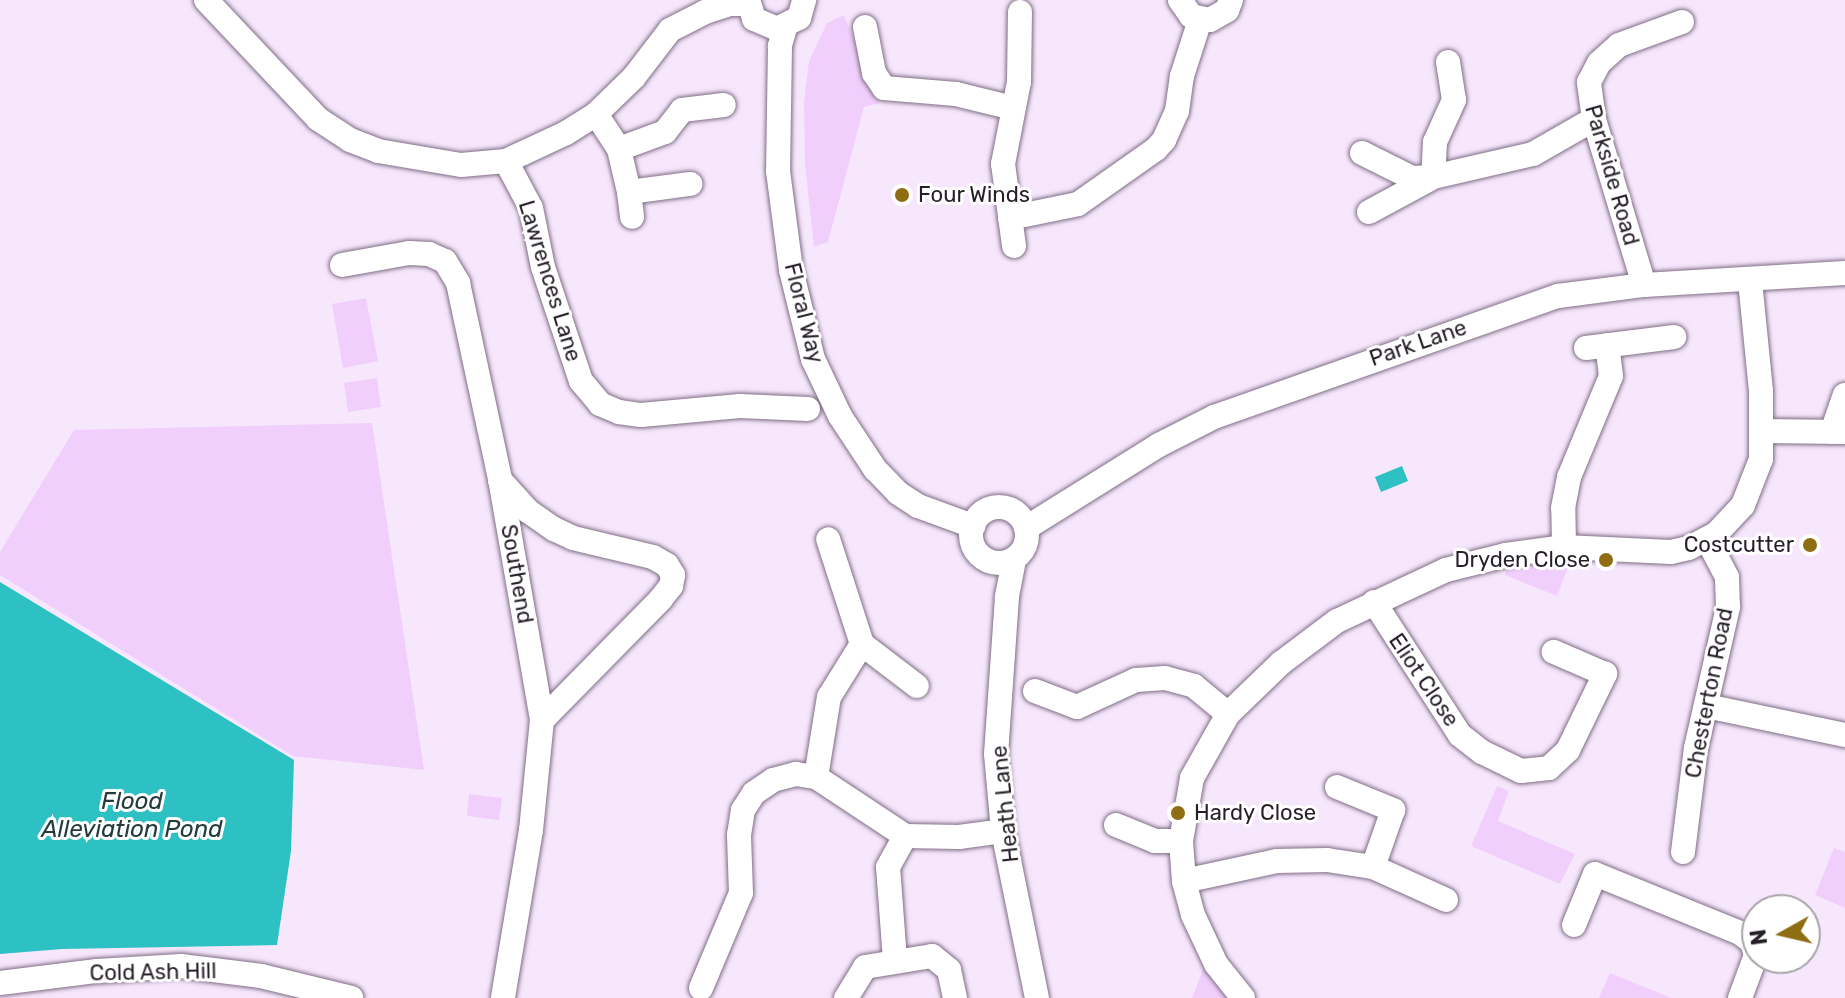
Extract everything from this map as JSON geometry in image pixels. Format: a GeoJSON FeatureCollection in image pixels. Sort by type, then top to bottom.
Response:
{"type":"FeatureCollection","features":[{"type":"Feature","properties":{"kind":"street"},"geometry":{"type":"LineString","coordinates":[[206,0],[318,119],[350,140],[378,151],[461,165],[506,161],[566,133],[596,114],[634,77],[670,30],[705,12],[748,2],[761,25],[785,28],[799,18],[804,0]]}},
{"type":"Feature","properties":{"kind":"street"},"geometry":{"type":"LineString","coordinates":[[1180,0],[1185,10],[1200,20],[1219,17],[1231,0]]}},
{"type":"Feature","properties":{"kind":"street"},"geometry":{"type":"LineString","coordinates":[[1014,246],[1003,164],[1021,62],[1020,12]]}},
{"type":"Feature","properties":{"kind":"street"},"geometry":{"type":"LineString","coordinates":[[1010,218],[1078,204],[1156,149],[1164,140],[1177,111],[1182,76],[1200,20]]}},
{"type":"Feature","properties":{"kind":"street","name":"Parkside Road"},"geometry":{"type":"LineString","coordinates":[[1644,285],[1594,119],[1589,82],[1604,58],[1627,41],[1682,22]]}},
{"type":"Feature","properties":{"kind":"street"},"geometry":{"type":"LineString","coordinates":[[865,27],[874,73],[884,88],[956,94],[1013,108]]}},
{"type":"Feature","properties":{"kind":"street","name":"Floral Way"},"geometry":{"type":"LineString","coordinates":[[785,28],[780,46],[778,171],[791,270],[813,359],[831,400],[875,469],[898,493],[918,506],[973,526]]}},
{"type":"Feature","properties":{"kind":"street"},"geometry":{"type":"LineString","coordinates":[[1433,177],[1435,142],[1454,100],[1448,62]]}},
{"type":"Feature","properties":{"kind":"street"},"geometry":{"type":"LineString","coordinates":[[619,149],[665,132],[682,110],[724,105]]}},
{"type":"Feature","properties":{"kind":"street"},"geometry":{"type":"LineString","coordinates":[[596,114],[619,149],[632,217]]}},
{"type":"Feature","properties":{"kind":"street"},"geometry":{"type":"LineString","coordinates":[[1362,153],[1412,178],[1433,177],[1533,154],[1594,119]]}},
{"type":"Feature","properties":{"kind":"street","name":"Lawrences Lane"},"geometry":{"type":"LineString","coordinates":[[506,161],[531,208],[543,267],[581,381],[600,404],[619,412],[641,415],[740,406],[808,409]]}},
{"type":"Feature","properties":{"kind":"street"},"geometry":{"type":"LineString","coordinates":[[1369,212],[1433,177]]}},
{"type":"Feature","properties":{"kind":"street"},"geometry":{"type":"LineString","coordinates":[[629,192],[690,184]]}},
{"type":"Feature","properties":{"kind":"street","name":"Southend"},"geometry":{"type":"LineString","coordinates":[[342,265],[419,253],[438,257],[450,267],[458,283],[500,479],[542,720],[531,830],[503,998]]}},
{"type":"Feature","properties":{"kind":"street","name":"Park Lane"},"geometry":{"type":"LineString","coordinates":[[1026,528],[1159,445],[1255,401],[1558,296],[1644,285],[1845,273]]}},
{"type":"Feature","properties":{"kind":"street"},"geometry":{"type":"LineString","coordinates":[[1243,998],[1205,945],[1193,915],[1184,881],[1181,841],[1192,778],[1228,714],[1281,663],[1337,621],[1446,570],[1506,555],[1564,547],[1671,552],[1707,539],[1743,505],[1761,459],[1762,431],[1750,281]]}},
{"type":"Feature","properties":{"kind":"street"},"geometry":{"type":"LineString","coordinates":[[1564,547],[1563,508],[1569,477],[1599,386],[1597,346],[1674,337]]}},
{"type":"Feature","properties":{"kind":"street"},"geometry":{"type":"LineString","coordinates":[[1762,431],[1838,432],[1845,395]]}},
{"type":"Feature","properties":{"kind":"street"},"geometry":{"type":"LineString","coordinates":[[500,479],[528,511],[554,529],[573,538],[653,557],[667,565],[673,575],[671,586],[661,599],[542,720]]}},
{"type":"Feature","properties":{"kind":"street"},"geometry":{"type":"LineString","coordinates":[[1000,507],[1017,513],[1026,528],[1025,546],[1014,560],[997,563],[981,557],[972,543],[973,526],[983,512],[1000,507]]}},
{"type":"Feature","properties":{"kind":"street"},"geometry":{"type":"LineString","coordinates":[[828,539],[844,597],[862,644],[917,686]]}},
{"type":"Feature","properties":{"kind":"street","name":"Chesterton Road"},"geometry":{"type":"LineString","coordinates":[[1683,852],[1697,818],[1706,706],[1728,607],[1727,577],[1707,539]]}},
{"type":"Feature","properties":{"kind":"street","name":"Heath Lane"},"geometry":{"type":"LineString","coordinates":[[1014,560],[1007,597],[996,754],[1003,831],[1037,998]]}},
{"type":"Feature","properties":{"kind":"street","name":"Eliot Close"},"geometry":{"type":"LineString","coordinates":[[1374,602],[1460,735],[1509,776],[1549,768],[1563,756],[1573,743],[1605,674],[1554,652]]}},
{"type":"Feature","properties":{"kind":"street"},"geometry":{"type":"LineString","coordinates":[[816,777],[829,697],[862,644]]}},
{"type":"Feature","properties":{"kind":"street"},"geometry":{"type":"LineString","coordinates":[[1035,691],[1077,707],[1136,680],[1150,668],[1194,686],[1228,714]]}},
{"type":"Feature","properties":{"kind":"street"},"geometry":{"type":"LineString","coordinates":[[1706,706],[1845,735]]}},
{"type":"Feature","properties":{"kind":"street"},"geometry":{"type":"LineString","coordinates":[[701,988],[741,893],[739,835],[748,800],[773,780],[796,774],[816,777],[905,836],[959,837],[1003,831]]}},
{"type":"Feature","properties":{"kind":"street"},"geometry":{"type":"LineString","coordinates":[[1337,787],[1393,810],[1373,867]]}},
{"type":"Feature","properties":{"kind":"street"},"geometry":{"type":"LineString","coordinates":[[1116,825],[1155,841],[1181,841]]}},
{"type":"Feature","properties":{"kind":"street"},"geometry":{"type":"LineString","coordinates":[[895,960],[888,867],[905,836]]}},
{"type":"Feature","properties":{"kind":"street"},"geometry":{"type":"LineString","coordinates":[[1184,881],[1277,861],[1327,860],[1373,867],[1407,893],[1446,900]]}},
{"type":"Feature","properties":{"kind":"street"},"geometry":{"type":"LineString","coordinates":[[1574,925],[1595,874],[1740,933],[1752,942],[1756,955],[1740,998]]}},
{"type":"Feature","properties":{"kind":"street"},"geometry":{"type":"LineString","coordinates":[[846,998],[865,967],[932,956],[942,961],[949,970],[955,998]]}},
{"type":"Feature","properties":{"kind":"street","name":"Cold Ash Hill"},"geometry":{"type":"LineString","coordinates":[[0,983],[181,966],[261,976],[351,998]]}},
{"type":"Feature","properties":{"kind":"shaded area"},"geometry":{"type":"Polygon","coordinates":[[[844,15],[880,103],[864,107],[828,242],[814,247],[805,164],[804,102],[809,61],[827,23],[844,15]]]}},
{"type":"Feature","properties":{"kind":"shaded area"},"geometry":{"type":"Polygon","coordinates":[[[366,298],[378,361],[343,368],[332,304],[366,298]]]}},
{"type":"Feature","properties":{"kind":"shaded area"},"geometry":{"type":"Polygon","coordinates":[[[377,378],[381,407],[348,412],[344,383],[377,378]]]}},
{"type":"Feature","properties":{"kind":"shaded area"},"geometry":{"type":"Polygon","coordinates":[[[372,423],[424,770],[293,756],[0,575],[0,552],[74,430],[372,423]]]}},
{"type":"Feature","properties":{"kind":"shaded area"},"geometry":{"type":"Polygon","coordinates":[[[1571,560],[1557,596],[1505,575],[1507,568],[1571,560]]]}},
{"type":"Feature","properties":{"kind":"shaded area"},"geometry":{"type":"Polygon","coordinates":[[[1497,786],[1509,791],[1498,821],[1575,854],[1560,884],[1471,846],[1497,786]]]}},
{"type":"Feature","properties":{"kind":"shaded area"},"geometry":{"type":"Polygon","coordinates":[[[469,794],[502,798],[499,820],[467,816],[469,794]]]}},
{"type":"Feature","properties":{"kind":"shaded area"},"geometry":{"type":"Polygon","coordinates":[[[1834,848],[1845,852],[1845,908],[1815,894],[1834,848]]]}},
{"type":"Feature","properties":{"kind":"shaded area"},"geometry":{"type":"Polygon","coordinates":[[[1204,967],[1211,978],[1227,998],[1192,998],[1204,967]]]}},
{"type":"Feature","properties":{"kind":"shaded area"},"geometry":{"type":"Polygon","coordinates":[[[1610,973],[1671,998],[1599,998],[1610,973]]]}},
{"type":"Feature","properties":{"kind":"water"},"geometry":{"type":"Polygon","coordinates":[[[1402,466],[1408,481],[1381,492],[1375,477],[1402,466]]]}},
{"type":"Feature","properties":{"kind":"water","name":"Flood Alleviation Pond"},"geometry":{"type":"Polygon","coordinates":[[[0,582],[294,760],[291,851],[277,945],[62,949],[0,954],[0,582]]]}},
{"type":"Feature","properties":{"kind":"place","name":"Four Winds"},"geometry":{"type":"Point","coordinates":[902,195]}},
{"type":"Feature","properties":{"kind":"place","name":"Costcutter"},"geometry":{"type":"Point","coordinates":[1810,545]}},
{"type":"Feature","properties":{"kind":"place","name":"Dryden Close"},"geometry":{"type":"Point","coordinates":[1606,560]}},
{"type":"Feature","properties":{"kind":"place","name":"Hardy Close"},"geometry":{"type":"Point","coordinates":[1178,813]}}]}
